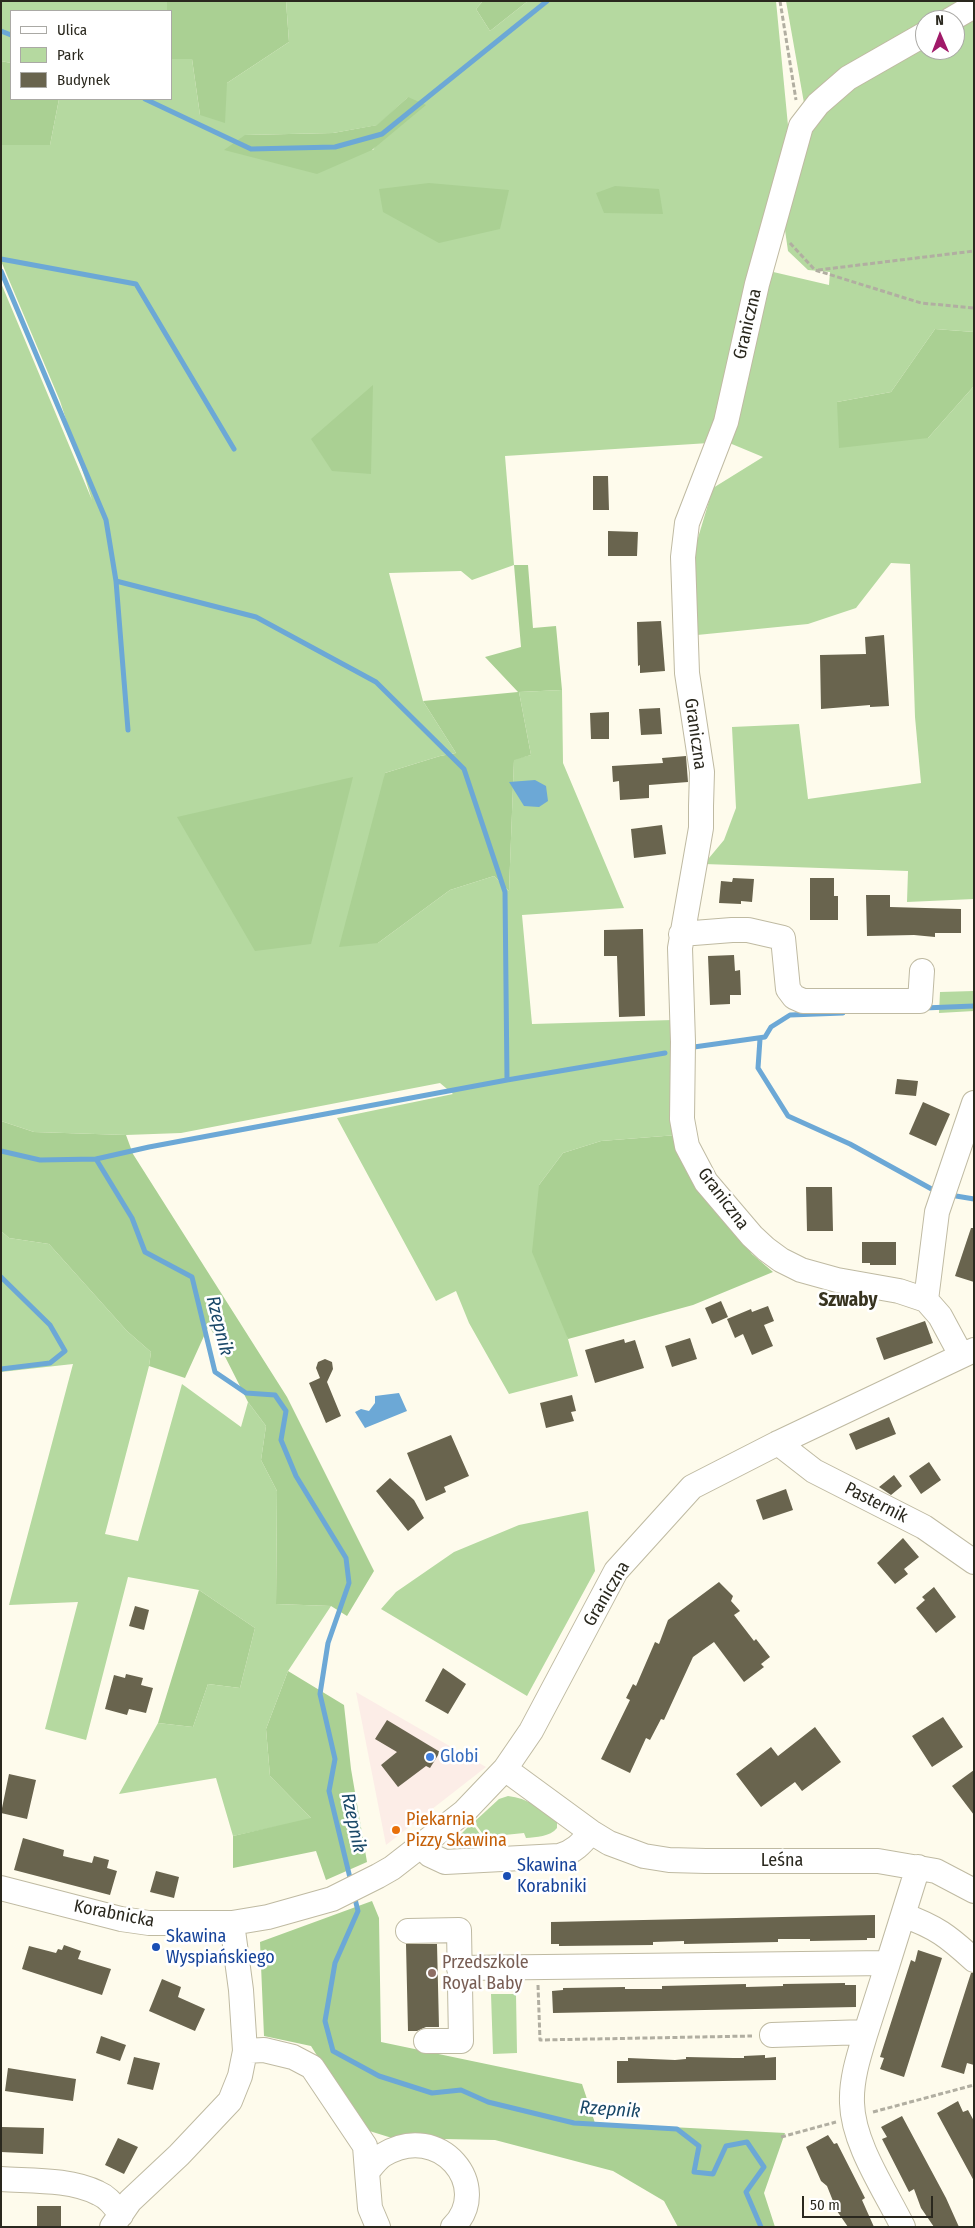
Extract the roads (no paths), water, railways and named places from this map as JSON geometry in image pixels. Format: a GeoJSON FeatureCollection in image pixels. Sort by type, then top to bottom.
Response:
{"type":"FeatureCollection","features":[{"type":"Feature","properties":{"kind":"street","name":"Graniczna"},"geometry":{"type":"LineString","coordinates":[[421,1846],[464,1812],[505,1768],[531,1730],[616,1571],[692,1487],[778,1443],[967,1352],[926,1300],[899,1291],[837,1280],[801,1270],[782,1260],[752,1236],[706,1182],[687,1146],[682,1118],[682,934],[700,836],[702,772],[687,673],[683,557],[687,523],[726,422],[757,284],[774,226],[799,115],[818,104],[848,78],[915,40]]}},
{"type":"Feature","properties":{"kind":"street"},"geometry":{"type":"LineString","coordinates":[[682,934],[748,930],[783,938],[788,989],[794,997],[803,1000],[920,1001],[922,971]]}},
{"type":"Feature","properties":{"kind":"street"},"geometry":{"type":"LineString","coordinates":[[926,1300],[937,1212],[974,1104]]}},
{"type":"Feature","properties":{"kind":"street","name":"Pasternik"},"geometry":{"type":"LineString","coordinates":[[778,1443],[814,1471],[924,1527],[974,1562]]}},
{"type":"Feature","properties":{"kind":"street","name":"Leśna"},"geometry":{"type":"LineString","coordinates":[[505,1768],[591,1832],[625,1850],[644,1856],[670,1860],[878,1861],[936,1871],[974,1891]]}},
{"type":"Feature","properties":{"kind":"street"},"geometry":{"type":"LineString","coordinates":[[421,1846],[430,1856],[445,1862],[559,1856],[569,1853],[591,1832]]}},
{"type":"Feature","properties":{"kind":"street","name":"Korabnicka"},"geometry":{"type":"LineString","coordinates":[[1,1888],[121,1919],[149,1923],[232,1923],[282,1914],[332,1899],[378,1876],[421,1846]]}},
{"type":"Feature","properties":{"kind":"street"},"geometry":{"type":"LineString","coordinates":[[903,2227],[862,2144],[854,2117],[853,2085],[856,2066],[866,2032],[918,1867]]}},
{"type":"Feature","properties":{"kind":"street"},"geometry":{"type":"LineString","coordinates":[[903,1915],[929,1924],[948,1936],[974,1960]]}},
{"type":"Feature","properties":{"kind":"street"},"geometry":{"type":"LineString","coordinates":[[116,2221],[130,2201],[179,2155],[230,2101],[240,2076],[245,2051],[241,1990],[232,1923]]}},
{"type":"Feature","properties":{"kind":"street"},"geometry":{"type":"LineString","coordinates":[[408,1931],[459,1930],[460,2040],[426,2041]]}},
{"type":"Feature","properties":{"kind":"street"},"geometry":{"type":"LineString","coordinates":[[459,1968],[888,1962]]}},
{"type":"Feature","properties":{"kind":"street"},"geometry":{"type":"LineString","coordinates":[[772,2035],[866,2032]]}},
{"type":"Feature","properties":{"kind":"street"},"geometry":{"type":"LineString","coordinates":[[245,2051],[264,2050],[293,2057],[312,2067],[364,2146],[373,2220]]}},
{"type":"Feature","properties":{"kind":"street"},"geometry":{"type":"LineString","coordinates":[[367,2172],[382,2156],[412,2145],[433,2147],[447,2155],[458,2167],[464,2181],[466,2196],[463,2212],[452,2227]]}},
{"type":"Feature","properties":{"kind":"street"},"geometry":{"type":"LineString","coordinates":[[364,2146],[392,2151]]}},
{"type":"Feature","properties":{"kind":"street"},"geometry":{"type":"LineString","coordinates":[[1,2179],[70,2184],[100,2193],[113,2204],[116,2221]]}},
{"type":"Feature","properties":{"kind":"water"},"geometry":{"type":"Polygon","coordinates":[[[535,780],[546,786],[548,801],[539,807],[524,806],[509,782],[535,780]]]}},
{"type":"Feature","properties":{"kind":"water"},"geometry":{"type":"Polygon","coordinates":[[[399,1393],[407,1411],[365,1428],[355,1412],[361,1409],[369,1411],[375,1403],[375,1396],[399,1393]]]}},
{"type":"Feature","properties":{"kind":"waterway"},"geometry":{"type":"LineString","coordinates":[[147,100],[251,149],[335,147],[382,134],[547,1]]}},
{"type":"Feature","properties":{"kind":"waterway"},"geometry":{"type":"LineString","coordinates":[[1,31],[10,35]]}},
{"type":"Feature","properties":{"kind":"waterway"},"geometry":{"type":"LineString","coordinates":[[1,259],[136,284],[234,449]]}},
{"type":"Feature","properties":{"kind":"waterway"},"geometry":{"type":"LineString","coordinates":[[1,271],[106,520],[116,581],[128,730]]}},
{"type":"Feature","properties":{"kind":"waterway"},"geometry":{"type":"LineString","coordinates":[[116,581],[256,617],[376,682],[464,769],[505,892],[507,1080]]}},
{"type":"Feature","properties":{"kind":"waterway"},"geometry":{"type":"LineString","coordinates":[[924,1008],[974,1006]]}},
{"type":"Feature","properties":{"kind":"waterway"},"geometry":{"type":"LineString","coordinates":[[694,1047],[765,1037],[771,1027],[790,1015],[843,1013]]}},
{"type":"Feature","properties":{"kind":"waterway"},"geometry":{"type":"LineString","coordinates":[[760,1039],[758,1068],[788,1116],[850,1144],[937,1192]]}},
{"type":"Feature","properties":{"kind":"waterway"},"geometry":{"type":"LineString","coordinates":[[96,1159],[149,1147],[507,1080],[665,1053]]}},
{"type":"Feature","properties":{"kind":"waterway","name":"Rzepnik"},"geometry":{"type":"LineString","coordinates":[[1,1151],[40,1160],[96,1159],[132,1218],[145,1252],[192,1277],[215,1372],[246,1393],[275,1395],[286,1411],[281,1440],[296,1476],[346,1558],[349,1583],[328,1643],[320,1694],[335,1759],[329,1791],[351,1882]]}},
{"type":"Feature","properties":{"kind":"waterway"},"geometry":{"type":"LineString","coordinates":[[950,1195],[974,1199]]}},
{"type":"Feature","properties":{"kind":"waterway"},"geometry":{"type":"LineString","coordinates":[[1,1277],[50,1325],[65,1351],[50,1363],[1,1369]]}},
{"type":"Feature","properties":{"kind":"waterway","name":"Rzepnik"},"geometry":{"type":"LineString","coordinates":[[354,1895],[358,1911],[335,1963],[325,2021],[333,2051],[379,2076],[432,2093],[461,2090],[488,2102],[574,2123],[677,2129],[699,2146],[694,2172],[713,2174],[726,2146],[747,2142],[764,2167],[746,2192],[761,2227]]}},
{"type":"Feature","properties":{"kind":"place","name":"Globi"},"geometry":{"type":"Point","coordinates":[430,1757]}},
{"type":"Feature","properties":{"kind":"place","name":"Piekarnia Pizzy Skawina"},"geometry":{"type":"Point","coordinates":[396,1830]}},
{"type":"Feature","properties":{"kind":"place","name":"Skawina Korabniki"},"geometry":{"type":"Point","coordinates":[507,1876]}},
{"type":"Feature","properties":{"kind":"place","name":"Skawina Wyspiańskiego"},"geometry":{"type":"Point","coordinates":[156,1947]}},
{"type":"Feature","properties":{"kind":"place","name":"Przedszkole Royal Baby"},"geometry":{"type":"Point","coordinates":[432,1973]}},
{"type":"Feature","properties":{"kind":"district","name":"Szwaby"},"geometry":{"type":"Point","coordinates":[848,1301]}}]}
